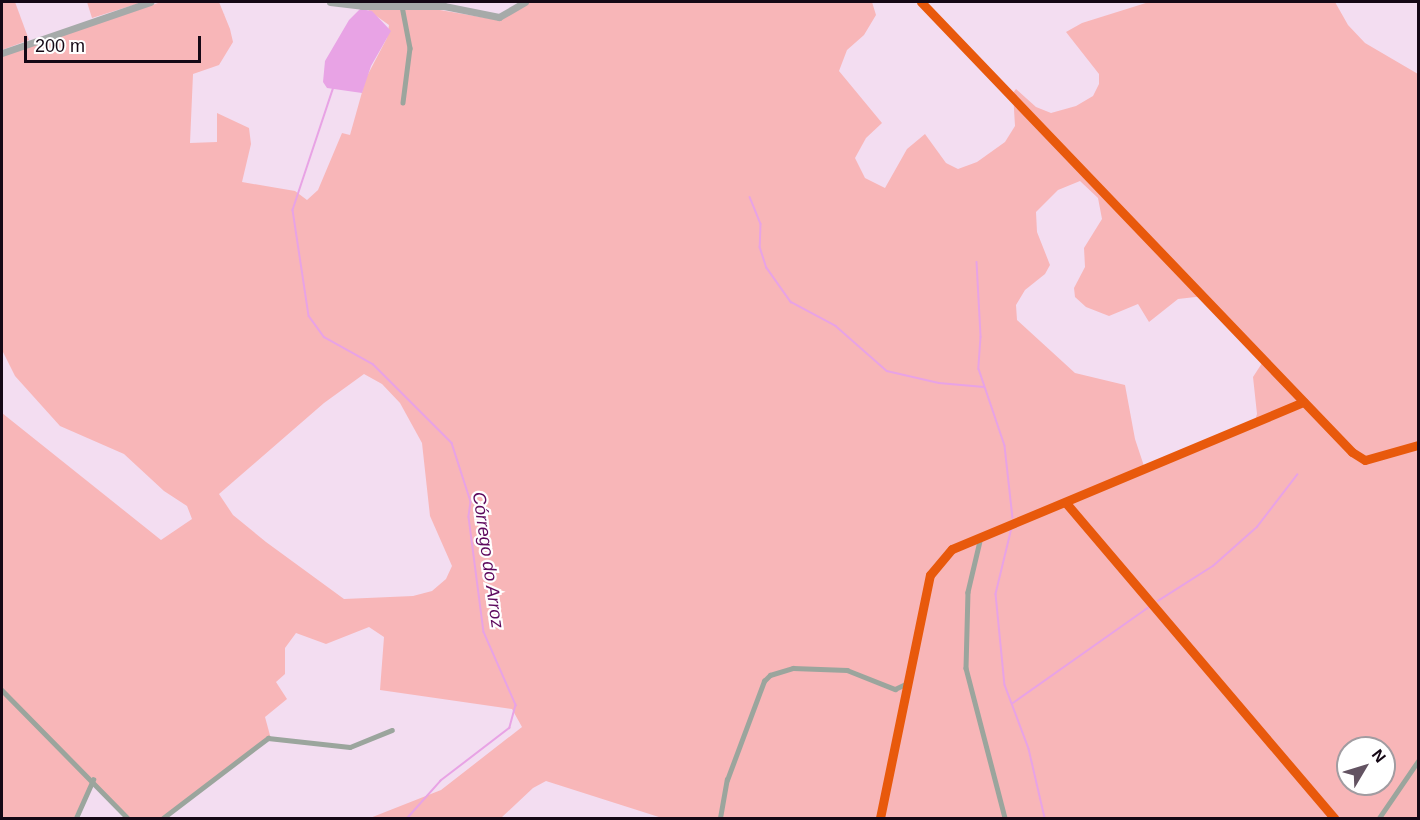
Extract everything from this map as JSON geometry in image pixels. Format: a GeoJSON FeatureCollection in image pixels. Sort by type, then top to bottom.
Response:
{"type":"FeatureCollection","features":[{"type":"Feature","properties":{"kind":"street"},"geometry":{"type":"LineString","coordinates":[[2,52],[150,2]]}},
{"type":"Feature","properties":{"kind":"street"},"geometry":{"type":"LineString","coordinates":[[330,2],[444,6],[499,17],[525,2]]}},
{"type":"Feature","properties":{"kind":"street"},"geometry":{"type":"LineString","coordinates":[[921,2],[1352,452],[1365,460],[1419,445]]}},
{"type":"Feature","properties":{"kind":"street"},"geometry":{"type":"LineString","coordinates":[[402,6],[410,48],[403,103]]}},
{"type":"Feature","properties":{"kind":"street"},"geometry":{"type":"LineString","coordinates":[[880,819],[930,575],[952,549],[1304,402]]}},
{"type":"Feature","properties":{"kind":"street"},"geometry":{"type":"LineString","coordinates":[[1066,502],[1334,819]]}},
{"type":"Feature","properties":{"kind":"street"},"geometry":{"type":"LineString","coordinates":[[981,537],[968,592],[966,668],[1005,819]]}},
{"type":"Feature","properties":{"kind":"street"},"geometry":{"type":"LineString","coordinates":[[720,819],[727,780],[764,681],[770,675],[793,668],[847,670],[895,689],[908,683]]}},
{"type":"Feature","properties":{"kind":"street"},"geometry":{"type":"LineString","coordinates":[[2,690],[93,780],[128,819]]}},
{"type":"Feature","properties":{"kind":"street"},"geometry":{"type":"LineString","coordinates":[[163,819],[268,738],[350,747],[392,730]]}},
{"type":"Feature","properties":{"kind":"street"},"geometry":{"type":"LineString","coordinates":[[1379,819],[1419,761]]}},
{"type":"Feature","properties":{"kind":"street"},"geometry":{"type":"LineString","coordinates":[[76,819],[93,780]]}},
{"type":"Feature","properties":{"kind":"shaded area"},"geometry":{"type":"Polygon","coordinates":[[[2,2],[15,2],[29,40],[2,50],[2,2]]]}},
{"type":"Feature","properties":{"kind":"shaded area"},"geometry":{"type":"Polygon","coordinates":[[[87,2],[143,2],[92,18],[87,2]]]}},
{"type":"Feature","properties":{"kind":"shaded area"},"geometry":{"type":"Polygon","coordinates":[[[161,2],[219,2],[233,42],[219,65],[193,74],[190,143],[217,142],[217,113],[249,128],[251,144],[242,182],[295,191],[307,200],[318,190],[342,133],[350,135],[366,78],[387,38],[389,25],[368,10],[440,10],[492,19],[512,13],[526,2],[872,2],[876,15],[864,35],[847,50],[839,71],[882,123],[866,138],[855,158],[865,178],[885,188],[907,149],[925,134],[946,163],[958,169],[977,162],[1005,142],[1015,126],[1013,93],[1016,89],[1036,107],[1051,113],[1076,106],[1093,96],[1099,84],[1099,74],[1066,32],[1082,23],[1149,2],[1335,2],[1348,25],[1365,43],[1418,74],[1418,818],[662,818],[546,781],[533,788],[501,818],[370,818],[441,790],[522,727],[512,709],[380,690],[384,637],[369,627],[326,644],[296,633],[285,648],[285,674],[276,682],[287,699],[265,717],[271,739],[166,818],[126,818],[91,783],[74,818],[2,818],[2,413],[161,540],[192,519],[187,506],[164,491],[124,454],[60,426],[15,376],[2,350],[2,56],[161,2]],[[1080,181],[1058,190],[1036,212],[1037,232],[1050,265],[1045,274],[1025,290],[1016,305],[1017,320],[1075,373],[1125,385],[1135,439],[1145,469],[1254,424],[1257,414],[1253,377],[1266,357],[1204,296],[1178,299],[1149,322],[1138,304],[1109,316],[1086,307],[1075,297],[1074,288],[1085,267],[1084,248],[1102,219],[1098,198],[1080,181]],[[364,374],[324,403],[219,494],[233,515],[344,599],[413,596],[432,591],[446,579],[452,566],[430,516],[422,443],[400,403],[382,384],[364,374]]]}},
{"type":"Feature","properties":{"kind":"shaded area"},"geometry":{"type":"Polygon","coordinates":[[[360,9],[372,11],[391,31],[371,66],[362,93],[327,88],[323,82],[325,61],[349,20],[360,9]]]}},
{"type":"Feature","properties":{"kind":"waterway","name":"Córrego do Arroz"},"geometry":{"type":"LineString","coordinates":[[334,87],[293,210],[309,316],[324,337],[373,364],[452,443],[471,502],[469,517],[484,632],[516,705],[510,728],[441,781],[408,818]]}},
{"type":"Feature","properties":{"kind":"waterway"},"geometry":{"type":"LineString","coordinates":[[750,197],[761,224],[760,247],[767,268],[791,302],[836,326],[887,371],[939,383],[984,387]]}},
{"type":"Feature","properties":{"kind":"waterway"},"geometry":{"type":"LineString","coordinates":[[977,262],[981,337],[979,369],[1005,446],[1013,518]]}},
{"type":"Feature","properties":{"kind":"waterway"},"geometry":{"type":"LineString","coordinates":[[1158,601],[1213,566],[1257,527],[1297,475]]}},
{"type":"Feature","properties":{"kind":"waterway"},"geometry":{"type":"LineString","coordinates":[[1012,528],[996,594],[1005,685],[1029,749],[1045,818]]}},
{"type":"Feature","properties":{"kind":"waterway"},"geometry":{"type":"LineString","coordinates":[[1013,703],[1149,607]]}},
{"type":"Feature","properties":{"kind":"cycle path"},"geometry":{"type":"LineString","coordinates":[[921,2],[1352,452],[1365,460],[1418,445]]}},
{"type":"Feature","properties":{"kind":"cycle path"},"geometry":{"type":"LineString","coordinates":[[880,818],[930,575],[952,549],[1304,402]]}},
{"type":"Feature","properties":{"kind":"cycle path"},"geometry":{"type":"LineString","coordinates":[[1066,503],[1334,818]]}}]}
